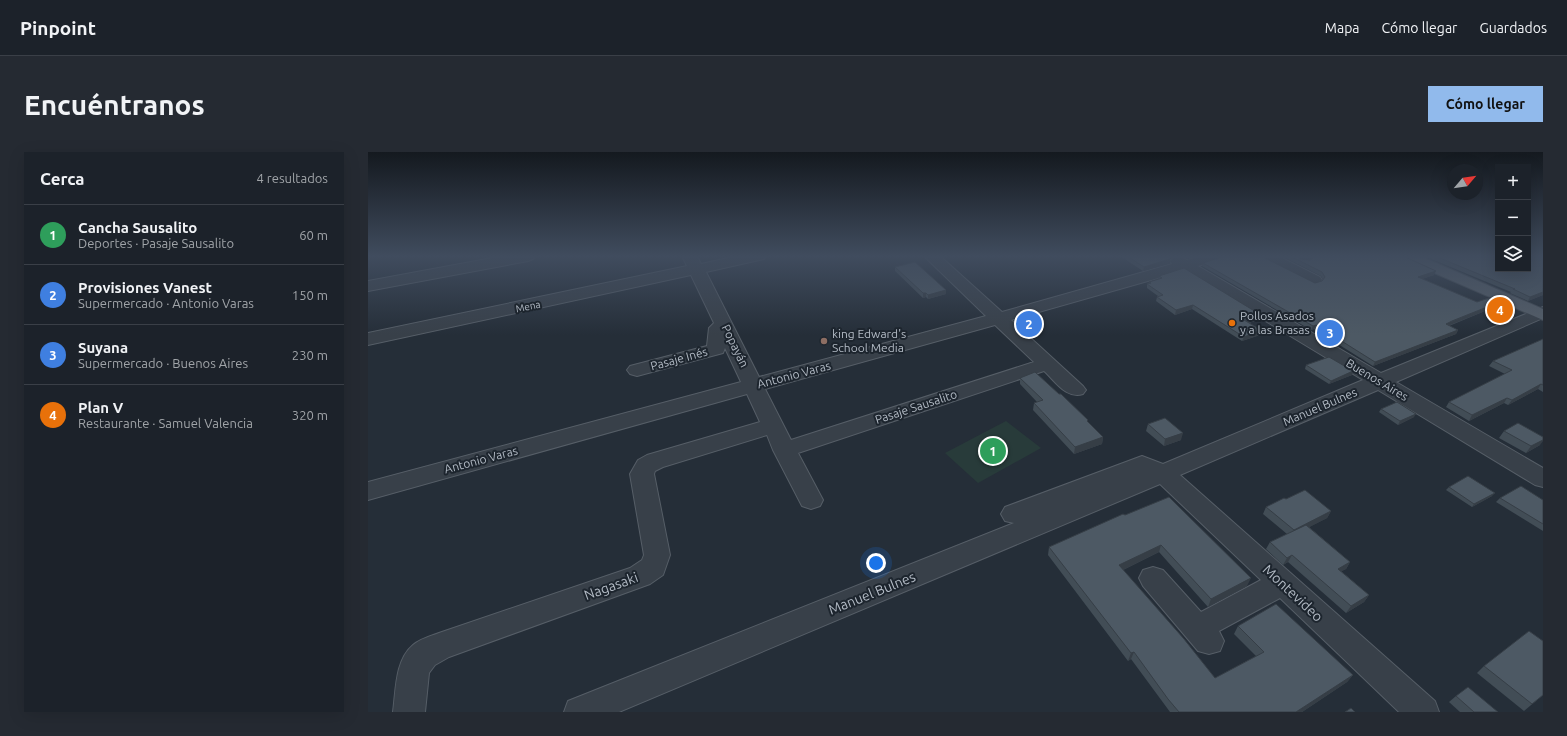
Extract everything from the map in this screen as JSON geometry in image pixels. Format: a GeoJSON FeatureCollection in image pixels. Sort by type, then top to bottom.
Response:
{"type":"FeatureCollection","features":[{"type":"Feature","properties":{"kind":"main road"},"geometry":{"type":"LineString","coordinates":[[1468,282],[1542,314]]}},
{"type":"Feature","properties":{"kind":"street"},"geometry":{"type":"LineString","coordinates":[[368,286],[389,282]]}},
{"type":"Feature","properties":{"kind":"street","name":"Mena"},"geometry":{"type":"LineString","coordinates":[[368,340],[612,282]]}},
{"type":"Feature","properties":{"kind":"street","name":"Popayán"},"geometry":{"type":"LineString","coordinates":[[703,282],[725,325],[784,450],[811,500]]}},
{"type":"Feature","properties":{"kind":"street"},"geometry":{"type":"LineString","coordinates":[[959,282],[1076,390]]}},
{"type":"Feature","properties":{"kind":"street","name":"Antonio Varas"},"geometry":{"type":"LineString","coordinates":[[368,491],[999,318],[1111,282]]}},
{"type":"Feature","properties":{"kind":"street","name":"Buenos Aires"},"geometry":{"type":"LineString","coordinates":[[1212,282],[1543,479]]}},
{"type":"Feature","properties":{"kind":"street","name":"Manuel Bulnes"},"geometry":{"type":"LineString","coordinates":[[594,709],[1542,314]]}},
{"type":"Feature","properties":{"kind":"street","name":"Pasaje Inés"},"geometry":{"type":"LineString","coordinates":[[637,370],[716,349],[718,328],[725,325]]}},
{"type":"Feature","properties":{"kind":"street","name":"Pasaje Sausalito"},"geometry":{"type":"LineString","coordinates":[[784,450],[1047,364]]}},
{"type":"Feature","properties":{"kind":"street","name":"Nagasaki"},"geometry":{"type":"LineString","coordinates":[[409,712],[414,669],[424,655],[446,644],[640,576],[653,567],[658,555],[642,474],[646,466],[655,461],[773,426]]}},
{"type":"Feature","properties":{"kind":"street"},"geometry":{"type":"LineString","coordinates":[[1014,514],[1142,464],[1163,473]]}},
{"type":"Feature","properties":{"kind":"street","name":"Montevideo"},"geometry":{"type":"LineString","coordinates":[[1163,473],[1423,712]]}},
{"type":"Feature","properties":{"kind":"street"},"geometry":{"type":"LineString","coordinates":[[1153,578],[1204,635],[1282,583]]}},
{"type":"Feature","properties":{"kind":"green space"},"geometry":{"type":"Polygon","coordinates":[[[1006,421],[1041,448],[978,483],[945,453],[1006,421]]]}},
{"type":"Feature","properties":{"kind":"building"},"geometry":{"type":"Polygon","coordinates":[[[911,282],[937,282],[946,290],[928,295],[923,293],[911,282]]]}},
{"type":"Feature","properties":{"kind":"building"},"geometry":{"type":"Polygon","coordinates":[[[1149,282],[1207,282],[1261,315],[1244,320],[1261,330],[1244,337],[1193,305],[1176,310],[1157,297],[1163,295],[1147,284],[1151,283],[1149,282]]]}},
{"type":"Feature","properties":{"kind":"building"},"geometry":{"type":"Polygon","coordinates":[[[1236,282],[1430,282],[1477,302],[1495,296],[1513,304],[1495,311],[1487,307],[1452,321],[1446,324],[1458,330],[1375,362],[1316,325],[1313,326],[1236,282]]]}},
{"type":"Feature","properties":{"kind":"building"},"geometry":{"type":"Polygon","coordinates":[[[1498,282],[1543,282],[1543,292],[1530,297],[1513,289],[1515,289],[1498,282]]]}},
{"type":"Feature","properties":{"kind":"building"},"geometry":{"type":"Polygon","coordinates":[[[1543,339],[1543,385],[1541,384],[1512,400],[1507,398],[1472,415],[1449,402],[1512,370],[1493,361],[1543,339]]]}},
{"type":"Feature","properties":{"kind":"building"},"geometry":{"type":"Polygon","coordinates":[[[1329,357],[1353,371],[1331,381],[1306,365],[1329,357]]]}},
{"type":"Feature","properties":{"kind":"building"},"geometry":{"type":"Polygon","coordinates":[[[1035,372],[1059,394],[1061,394],[1103,437],[1075,447],[1034,403],[1043,400],[1020,378],[1035,372]]]}},
{"type":"Feature","properties":{"kind":"building"},"geometry":{"type":"Polygon","coordinates":[[[1397,402],[1416,414],[1400,421],[1381,409],[1397,402]]]}},
{"type":"Feature","properties":{"kind":"building"},"geometry":{"type":"Polygon","coordinates":[[[1165,418],[1183,433],[1165,439],[1148,424],[1165,418]]]}},
{"type":"Feature","properties":{"kind":"building"},"geometry":{"type":"Polygon","coordinates":[[[1518,423],[1543,437],[1543,440],[1531,446],[1504,431],[1518,423]]]}},
{"type":"Feature","properties":{"kind":"building"},"geometry":{"type":"Polygon","coordinates":[[[1468,476],[1495,493],[1474,504],[1449,487],[1468,476]]]}},
{"type":"Feature","properties":{"kind":"building"},"geometry":{"type":"Polygon","coordinates":[[[1521,486],[1543,500],[1543,524],[1500,498],[1521,486]]]}},
{"type":"Feature","properties":{"kind":"building"},"geometry":{"type":"Polygon","coordinates":[[[1305,490],[1331,511],[1294,530],[1266,507],[1284,498],[1286,499],[1305,490]]]}},
{"type":"Feature","properties":{"kind":"building"},"geometry":{"type":"Polygon","coordinates":[[[1169,497],[1251,578],[1211,599],[1161,545],[1119,565],[1184,639],[1215,678],[1264,652],[1238,626],[1276,604],[1353,675],[1296,712],[1179,712],[1134,652],[1131,653],[1049,547],[1123,514],[1125,515],[1169,497]]]}},
{"type":"Feature","properties":{"kind":"building"},"geometry":{"type":"Polygon","coordinates":[[[1306,525],[1350,562],[1338,569],[1369,595],[1351,606],[1292,555],[1287,558],[1270,542],[1306,525]]]}},
{"type":"Feature","properties":{"kind":"building"},"geometry":{"type":"Polygon","coordinates":[[[1529,631],[1543,641],[1543,695],[1532,704],[1484,666],[1529,631]]]}},
{"type":"Feature","properties":{"kind":"building"},"geometry":{"type":"Polygon","coordinates":[[[1468,687],[1498,712],[1474,712],[1456,696],[1468,687]]]}},
{"type":"Feature","properties":{"kind":"building"},"geometry":{"type":"Polygon","coordinates":[[[1351,708],[1355,712],[1345,712],[1351,708]]]}},
{"type":"Feature","properties":{"kind":"place","name":"Plan V"},"geometry":{"type":"Point","coordinates":[1500,310]}},
{"type":"Feature","properties":{"kind":"place","name":"Pollos Asados y a las Brasas"},"geometry":{"type":"Point","coordinates":[1232,323]}},
{"type":"Feature","properties":{"kind":"place","name":"Provisiones Vanest"},"geometry":{"type":"Point","coordinates":[1029,324]}},
{"type":"Feature","properties":{"kind":"place","name":"Suyana"},"geometry":{"type":"Point","coordinates":[1330,333]}},
{"type":"Feature","properties":{"kind":"place","name":"king Edward's School Media"},"geometry":{"type":"Point","coordinates":[824,341]}},
{"type":"Feature","properties":{"kind":"place","name":"Cancha Sausalito"},"geometry":{"type":"Point","coordinates":[993,451]}}]}
